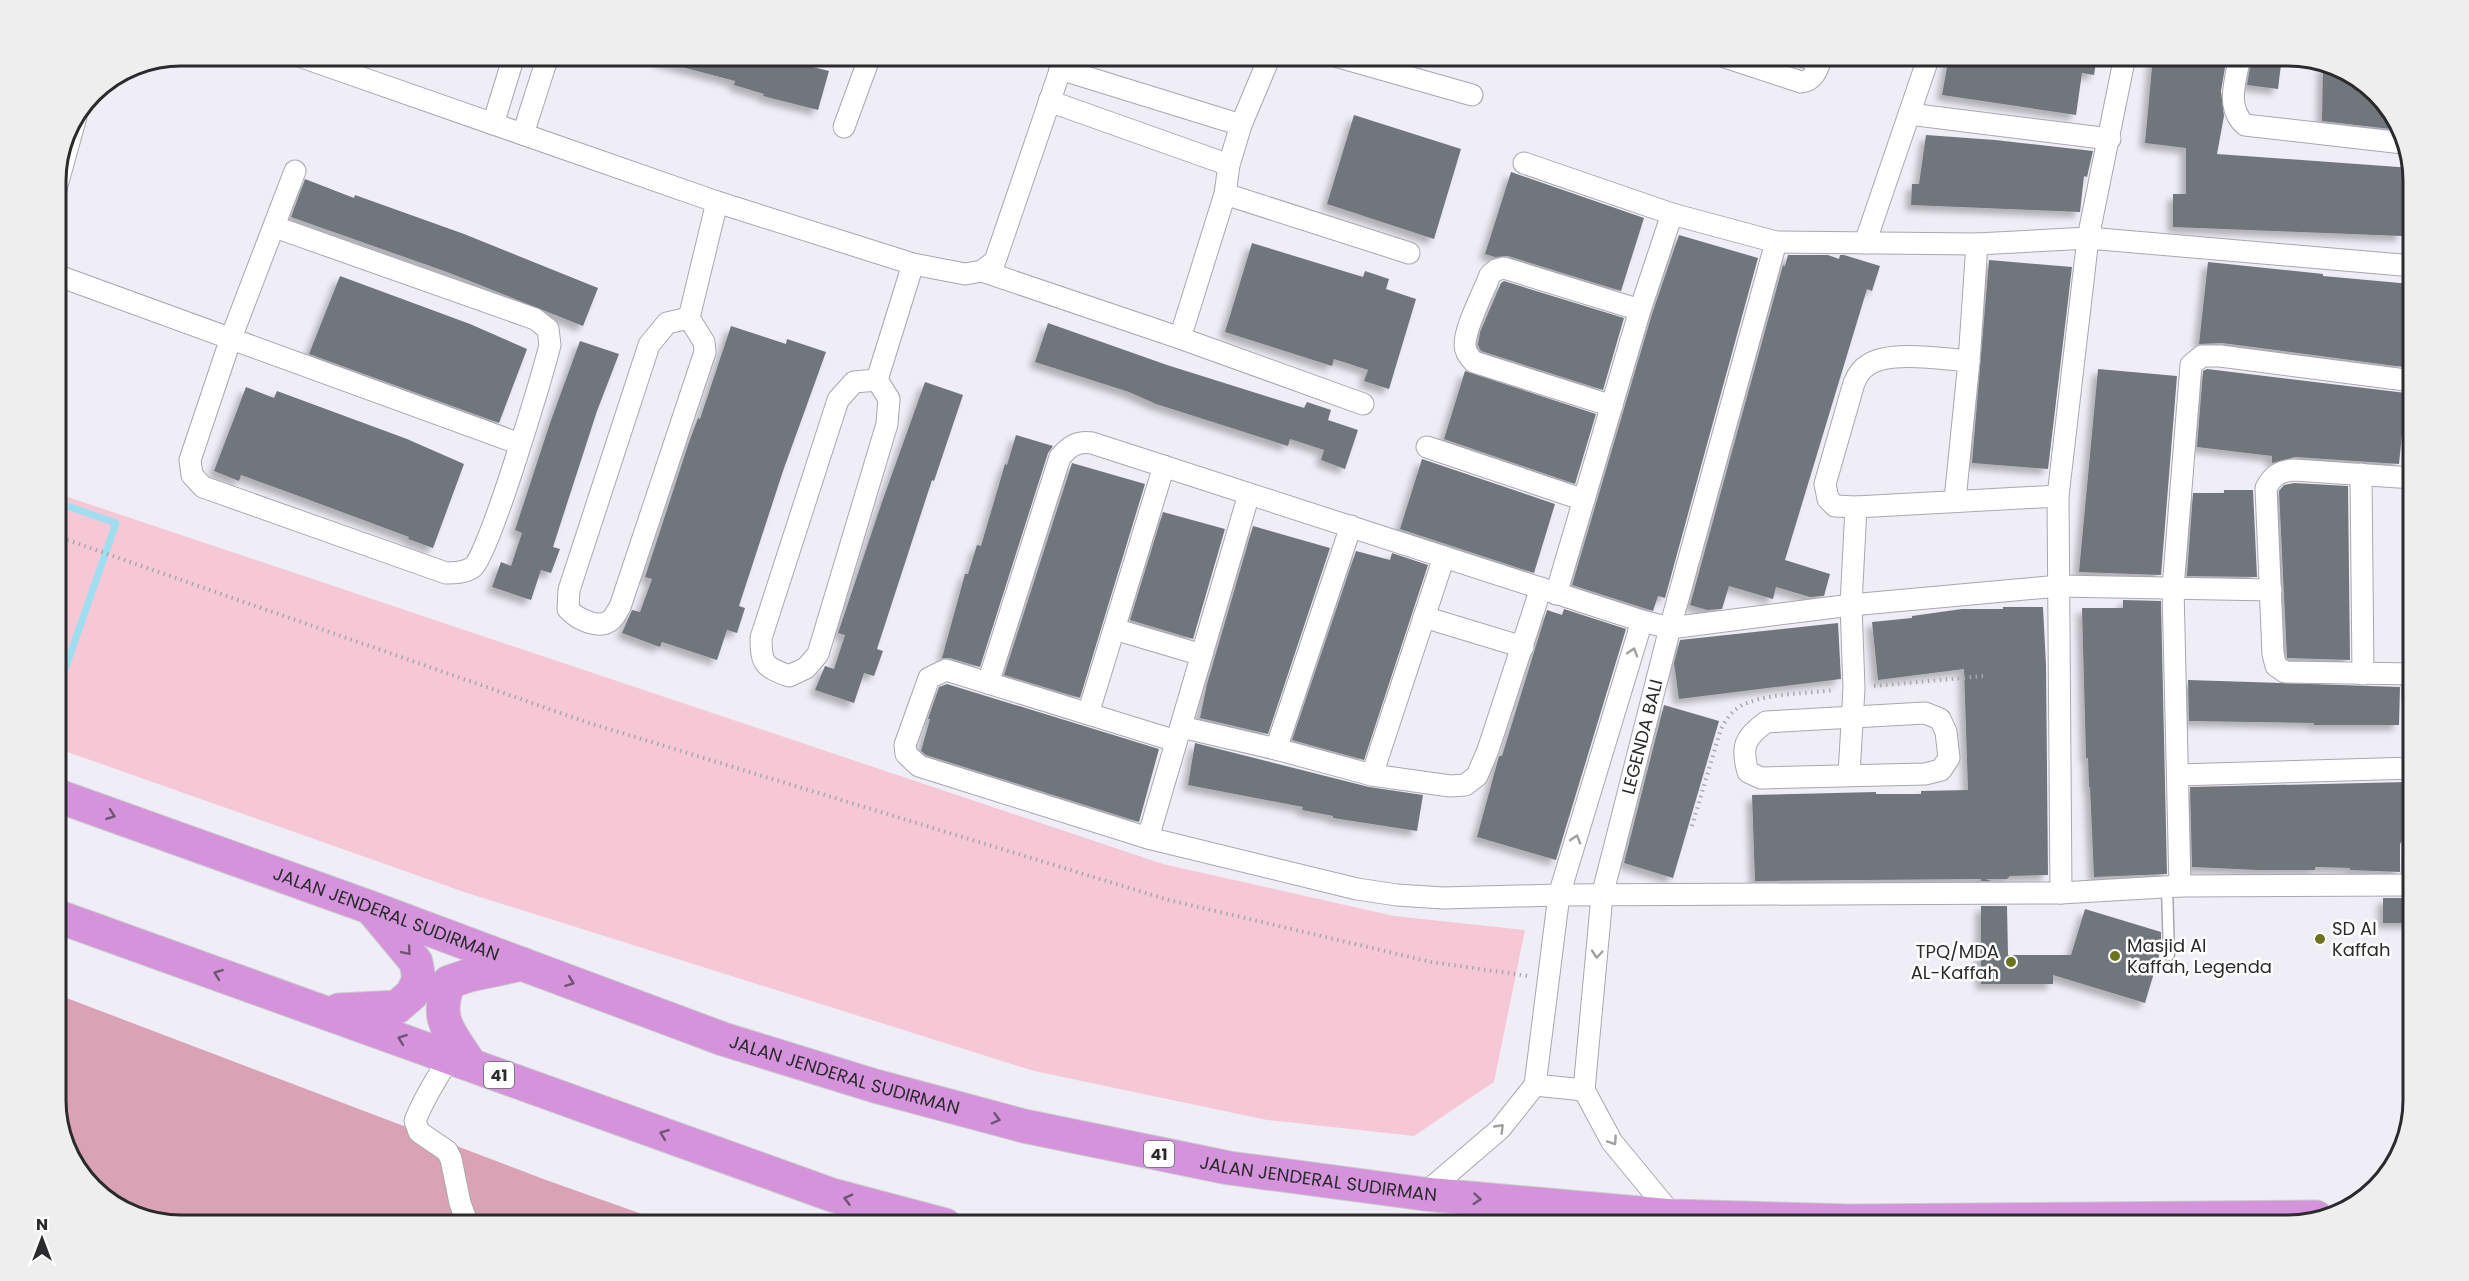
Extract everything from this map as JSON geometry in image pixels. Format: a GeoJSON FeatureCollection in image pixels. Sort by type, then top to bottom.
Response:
{"type":"FeatureCollection","features":[{"type":"Feature","properties":{"kind":"highway","name":"JALAN JENDERAL SUDIRMAN"},"geometry":{"type":"LineString","coordinates":[[66,799],[369,907],[723,1039],[875,1086],[1024,1126],[1229,1168],[1424,1194],[1662,1215]]}},
{"type":"Feature","properties":{"kind":"highway"},"geometry":{"type":"LineString","coordinates":[[322,1011],[397,1007],[412,994],[419,979],[416,962],[369,907]]}},
{"type":"Feature","properties":{"kind":"highway","name":"41"},"geometry":{"type":"LineString","coordinates":[[66,919],[832,1195],[905,1215]]}},
{"type":"Feature","properties":{"kind":"highway"},"geometry":{"type":"LineString","coordinates":[[460,1060],[443,1020],[443,999],[449,982],[522,964]]}},
{"type":"Feature","properties":{"kind":"street"},"geometry":{"type":"LineString","coordinates":[[328,66],[717,202],[913,264],[965,274],[982,271],[995,261],[1061,66]]}},
{"type":"Feature","properties":{"kind":"street"},"geometry":{"type":"LineString","coordinates":[[493,124],[511,66]]}},
{"type":"Feature","properties":{"kind":"street"},"geometry":{"type":"LineString","coordinates":[[523,134],[545,66]]}},
{"type":"Feature","properties":{"kind":"street"},"geometry":{"type":"LineString","coordinates":[[844,127],[866,66]]}},
{"type":"Feature","properties":{"kind":"street"},"geometry":{"type":"LineString","coordinates":[[1073,66],[1241,125]]}},
{"type":"Feature","properties":{"kind":"street"},"geometry":{"type":"LineString","coordinates":[[1180,338],[1224,194],[1229,165],[1241,125],[1266,66]]}},
{"type":"Feature","properties":{"kind":"street"},"geometry":{"type":"LineString","coordinates":[[1370,66],[1472,95]]}},
{"type":"Feature","properties":{"kind":"street"},"geometry":{"type":"LineString","coordinates":[[1752,66],[1801,82],[1806,82],[1813,77],[1814,66]]}},
{"type":"Feature","properties":{"kind":"street"},"geometry":{"type":"LineString","coordinates":[[1865,243],[1926,66]]}},
{"type":"Feature","properties":{"kind":"street"},"geometry":{"type":"LineString","coordinates":[[2061,893],[2058,496],[2088,238],[2123,66]]}},
{"type":"Feature","properties":{"kind":"street"},"geometry":{"type":"LineString","coordinates":[[2239,66],[2233,106],[2236,117],[2245,125],[2396,142]]}},
{"type":"Feature","properties":{"kind":"street"},"geometry":{"type":"LineString","coordinates":[[1049,101],[1229,165]]}},
{"type":"Feature","properties":{"kind":"street"},"geometry":{"type":"LineString","coordinates":[[1909,114],[2109,139]]}},
{"type":"Feature","properties":{"kind":"street"},"geometry":{"type":"LineString","coordinates":[[1524,163],[1672,214],[1776,242],[1977,244],[2088,238],[2403,265]]}},
{"type":"Feature","properties":{"kind":"street"},"geometry":{"type":"LineString","coordinates":[[275,227],[535,319],[548,329],[550,345],[520,444],[484,549],[474,567],[462,572],[446,573],[203,487],[192,475],[190,460],[231,338],[295,171]]}},
{"type":"Feature","properties":{"kind":"street"},"geometry":{"type":"LineString","coordinates":[[1224,194],[1409,253]]}},
{"type":"Feature","properties":{"kind":"street"},"geometry":{"type":"LineString","coordinates":[[688,318],[667,323],[649,345],[569,590],[568,609],[575,616],[597,624],[612,619],[620,607],[705,352],[704,342],[688,318],[717,202]]}},
{"type":"Feature","properties":{"kind":"street"},"geometry":{"type":"LineString","coordinates":[[1672,214],[1640,310],[1584,500],[1549,591],[1523,647],[1488,750],[1476,777],[1466,785],[1450,786],[1372,775],[1276,749],[1178,734],[1088,714],[946,670],[929,678],[905,745],[906,754],[918,766],[1148,838],[1358,889],[1397,896],[1443,898],[1559,895],[2061,893],[2173,886],[2403,885]]}},
{"type":"Feature","properties":{"kind":"street","name":"LEGENDA BALI"},"geometry":{"type":"LineString","coordinates":[[1584,1090],[1602,896],[1670,628],[1776,242]]}},
{"type":"Feature","properties":{"kind":"street"},"geometry":{"type":"LineString","coordinates":[[1955,500],[1969,360],[1977,244]]}},
{"type":"Feature","properties":{"kind":"street"},"geometry":{"type":"LineString","coordinates":[[877,380],[854,382],[838,400],[761,638],[761,657],[770,669],[789,676],[806,668],[818,654],[887,424],[889,399],[877,380],[913,264]]}},
{"type":"Feature","properties":{"kind":"street"},"geometry":{"type":"LineString","coordinates":[[1612,406],[1474,362],[1468,356],[1465,347],[1466,335],[1490,275],[1504,268],[1640,310]]}},
{"type":"Feature","properties":{"kind":"street"},"geometry":{"type":"LineString","coordinates":[[982,271],[1180,338],[1363,404]]}},
{"type":"Feature","properties":{"kind":"street"},"geometry":{"type":"LineString","coordinates":[[66,279],[520,444]]}},
{"type":"Feature","properties":{"kind":"street"},"geometry":{"type":"LineString","coordinates":[[2173,886],[2178,775],[2173,588],[2191,365],[2202,356],[2220,356],[2403,380]]}},
{"type":"Feature","properties":{"kind":"street"},"geometry":{"type":"LineString","coordinates":[[1969,360],[1889,357],[1868,364],[1854,383],[1825,484],[1828,499],[1835,506],[1856,507],[2058,496]]}},
{"type":"Feature","properties":{"kind":"street"},"geometry":{"type":"LineString","coordinates":[[988,683],[1060,457],[1070,446],[1081,442],[1092,443],[1642,621],[1670,628],[1851,605],[2059,586],[2271,590]]}},
{"type":"Feature","properties":{"kind":"street"},"geometry":{"type":"LineString","coordinates":[[1427,447],[1584,500]]}},
{"type":"Feature","properties":{"kind":"street"},"geometry":{"type":"LineString","coordinates":[[1088,714],[1164,466]]}},
{"type":"Feature","properties":{"kind":"street"},"geometry":{"type":"LineString","coordinates":[[2403,477],[2294,470],[2282,471],[2272,477],[2266,488],[2273,654],[2276,666],[2285,672],[2403,674]]}},
{"type":"Feature","properties":{"kind":"street"},"geometry":{"type":"LineString","coordinates":[[2361,474],[2363,674]]}},
{"type":"Feature","properties":{"kind":"street"},"geometry":{"type":"LineString","coordinates":[[1148,838],[1249,494]]}},
{"type":"Feature","properties":{"kind":"street"},"geometry":{"type":"LineString","coordinates":[[1849,775],[1854,688],[1851,605],[1856,507]]}},
{"type":"Feature","properties":{"kind":"street"},"geometry":{"type":"LineString","coordinates":[[1276,749],[1351,526]]}},
{"type":"Feature","properties":{"kind":"street"},"geometry":{"type":"LineString","coordinates":[[1372,775],[1444,557]]}},
{"type":"Feature","properties":{"kind":"street"},"geometry":{"type":"LineString","coordinates":[[1424,617],[1523,647]]}},
{"type":"Feature","properties":{"kind":"street","name":"LEGENDA BALI"},"geometry":{"type":"LineString","coordinates":[[1535,1085],[1559,895],[1642,621]]}},
{"type":"Feature","properties":{"kind":"street"},"geometry":{"type":"LineString","coordinates":[[1114,629],[1202,655]]}},
{"type":"Feature","properties":{"kind":"street"},"geometry":{"type":"LineString","coordinates":[[1925,712],[1940,719],[1946,732],[1949,758],[1941,770],[1925,774],[1849,775],[1761,778],[1748,772],[1744,756],[1746,741],[1754,730],[1766,722],[1925,712]]}},
{"type":"Feature","properties":{"kind":"street"},"geometry":{"type":"LineString","coordinates":[[2178,775],[2403,768]]}},
{"type":"Feature","properties":{"kind":"street"},"geometry":{"type":"LineString","coordinates":[[460,1060],[424,1095],[415,1121],[420,1132],[447,1151],[464,1215]]}},
{"type":"Feature","properties":{"kind":"street"},"geometry":{"type":"LineString","coordinates":[[1424,1194],[1500,1129],[1535,1085],[1584,1090],[1612,1142],[1672,1215]]}},
{"type":"Feature","properties":{"kind":"lane"},"geometry":{"type":"LineString","coordinates":[[2169,955],[2173,886]]}},
{"type":"Feature","properties":{"kind":"path"},"geometry":{"type":"LineString","coordinates":[[66,540],[589,723],[1169,900],[1431,962],[1550,979]]}},
{"type":"Feature","properties":{"kind":"path"},"geometry":{"type":"LineString","coordinates":[[1692,826],[1721,729],[1728,715],[1740,706],[1755,700]]}},
{"type":"Feature","properties":{"kind":"shaded area"},"geometry":{"type":"Polygon","coordinates":[[[66,496],[1163,864],[1394,916],[1525,930],[1494,1082],[1414,1136],[1267,1120],[1034,1071],[467,893],[66,752],[66,496]]]}},
{"type":"Feature","properties":{"kind":"shaded area"},"geometry":{"type":"Polygon","coordinates":[[[66,998],[546,1180],[645,1215],[181,1215],[144,1209],[117,1196],[95,1176],[85,1164],[72,1137],[66,1108],[66,998]]]}},
{"type":"Feature","properties":{"kind":"building"},"geometry":{"type":"Polygon","coordinates":[[[678,66],[809,66],[829,71],[818,110],[763,96],[764,94],[734,85],[735,81],[678,66]]]}},
{"type":"Feature","properties":{"kind":"building"},"geometry":{"type":"Polygon","coordinates":[[[1947,66],[2095,66],[2094,75],[2082,73],[2076,115],[1942,95],[1947,66]]]}},
{"type":"Feature","properties":{"kind":"building"},"geometry":{"type":"Polygon","coordinates":[[[2152,66],[2225,66],[2221,91],[2224,116],[2217,154],[2402,167],[2402,236],[2173,227],[2173,194],[2186,194],[2186,148],[2145,143],[2152,66]]]}},
{"type":"Feature","properties":{"kind":"building"},"geometry":{"type":"Polygon","coordinates":[[[2250,66],[2281,66],[2278,89],[2247,85],[2250,66]]]}},
{"type":"Feature","properties":{"kind":"building"},"geometry":{"type":"Polygon","coordinates":[[[2323,72],[2352,85],[2364,95],[2384,117],[2390,129],[2322,121],[2323,72]]]}},
{"type":"Feature","properties":{"kind":"building"},"geometry":{"type":"Polygon","coordinates":[[[1354,115],[1461,149],[1434,239],[1327,204],[1354,115]]]}},
{"type":"Feature","properties":{"kind":"building"},"geometry":{"type":"Polygon","coordinates":[[[1926,135],[2093,151],[2087,177],[2084,176],[2080,212],[1911,205],[1912,184],[1919,184],[1926,135]]]}},
{"type":"Feature","properties":{"kind":"building"},"geometry":{"type":"Polygon","coordinates":[[[1511,172],[1644,218],[1621,291],[1508,256],[1495,257],[1485,254],[1511,172]]]}},
{"type":"Feature","properties":{"kind":"building"},"geometry":{"type":"Polygon","coordinates":[[[305,179],[354,198],[355,195],[464,234],[598,288],[583,326],[447,272],[291,217],[305,179]]]}},
{"type":"Feature","properties":{"kind":"building"},"geometry":{"type":"Polygon","coordinates":[[[1679,235],[1758,258],[1665,598],[1658,596],[1653,611],[1572,585],[1652,314],[1679,235]]]}},
{"type":"Feature","properties":{"kind":"building"},"geometry":{"type":"Polygon","coordinates":[[[1252,243],[1363,277],[1365,271],[1389,279],[1386,289],[1416,299],[1389,389],[1364,381],[1368,370],[1334,359],[1332,366],[1225,332],[1252,243]]]}},
{"type":"Feature","properties":{"kind":"building"},"geometry":{"type":"Polygon","coordinates":[[[1788,255],[1828,255],[1839,259],[1840,255],[1844,255],[1880,266],[1872,291],[1867,289],[1785,560],[1830,574],[1824,596],[1810,597],[1776,587],[1773,599],[1729,586],[1722,609],[1707,610],[1690,605],[1783,265],[1785,266],[1788,255]]]}},
{"type":"Feature","properties":{"kind":"building"},"geometry":{"type":"Polygon","coordinates":[[[1989,260],[2072,267],[2048,469],[1972,463],[1989,260]]]}},
{"type":"Feature","properties":{"kind":"building"},"geometry":{"type":"Polygon","coordinates":[[[2208,262],[2403,283],[2403,367],[2222,343],[2199,344],[2208,262]]]}},
{"type":"Feature","properties":{"kind":"building"},"geometry":{"type":"Polygon","coordinates":[[[340,276],[470,324],[527,349],[499,423],[309,354],[340,276]]]}},
{"type":"Feature","properties":{"kind":"building"},"geometry":{"type":"Polygon","coordinates":[[[1504,281],[1624,318],[1603,390],[1481,351],[1478,345],[1480,332],[1501,283],[1504,281]]]}},
{"type":"Feature","properties":{"kind":"building"},"geometry":{"type":"Polygon","coordinates":[[[1048,323],[1167,365],[1304,408],[1307,402],[1331,410],[1328,420],[1358,430],[1345,469],[1321,460],[1324,450],[1290,439],[1288,446],[1035,362],[1048,323]]]}},
{"type":"Feature","properties":{"kind":"building"},"geometry":{"type":"Polygon","coordinates":[[[731,326],[786,344],[787,339],[826,352],[783,471],[739,606],[745,608],[737,633],[727,630],[717,660],[662,642],[660,647],[622,633],[632,610],[640,612],[652,579],[645,577],[688,445],[698,418],[700,419],[731,326]]]}},
{"type":"Feature","properties":{"kind":"building"},"geometry":{"type":"Polygon","coordinates":[[[580,341],[619,354],[597,411],[553,547],[560,549],[551,573],[541,570],[531,600],[492,587],[501,562],[511,566],[522,533],[515,530],[580,341]]]}},
{"type":"Feature","properties":{"kind":"building"},"geometry":{"type":"Polygon","coordinates":[[[2098,369],[2177,376],[2161,575],[2079,572],[2098,369]]]}},
{"type":"Feature","properties":{"kind":"building"},"geometry":{"type":"Polygon","coordinates":[[[2207,369],[2403,393],[2399,464],[2295,457],[2272,463],[2272,456],[2197,447],[2203,371],[2207,369]]]}},
{"type":"Feature","properties":{"kind":"building"},"geometry":{"type":"Polygon","coordinates":[[[1465,371],[1596,414],[1575,484],[1444,439],[1465,371]]]}},
{"type":"Feature","properties":{"kind":"building"},"geometry":{"type":"Polygon","coordinates":[[[925,382],[963,395],[934,481],[932,480],[877,649],[883,651],[874,676],[864,673],[854,703],[815,690],[825,666],[834,669],[845,635],[838,633],[925,382]]]}},
{"type":"Feature","properties":{"kind":"building"},"geometry":{"type":"Polygon","coordinates":[[[246,387],[274,398],[277,391],[407,439],[464,464],[433,548],[241,475],[239,481],[214,471],[246,387]]]}},
{"type":"Feature","properties":{"kind":"building"},"geometry":{"type":"Polygon","coordinates":[[[1016,435],[1053,446],[1048,453],[980,667],[950,658],[942,658],[965,574],[968,574],[977,545],[981,546],[1016,435]]]}},
{"type":"Feature","properties":{"kind":"building"},"geometry":{"type":"Polygon","coordinates":[[[1422,459],[1555,504],[1534,573],[1400,529],[1422,459]]]}},
{"type":"Feature","properties":{"kind":"building"},"geometry":{"type":"Polygon","coordinates":[[[1072,463],[1145,484],[1080,698],[1004,675],[1072,463]]]}},
{"type":"Feature","properties":{"kind":"building"},"geometry":{"type":"Polygon","coordinates":[[[2294,483],[2348,486],[2350,660],[2287,658],[2279,491],[2284,485],[2294,483]]]}},
{"type":"Feature","properties":{"kind":"building"},"geometry":{"type":"Polygon","coordinates":[[[2224,490],[2253,490],[2257,577],[2187,576],[2193,493],[2224,493],[2224,490]]]}},
{"type":"Feature","properties":{"kind":"building"},"geometry":{"type":"Polygon","coordinates":[[[1163,512],[1225,529],[1193,639],[1130,620],[1163,512]]]}},
{"type":"Feature","properties":{"kind":"building"},"geometry":{"type":"Polygon","coordinates":[[[1253,526],[1330,548],[1268,734],[1200,718],[1207,684],[1253,526]]]}},
{"type":"Feature","properties":{"kind":"building"},"geometry":{"type":"Polygon","coordinates":[[[1356,551],[1390,560],[1392,553],[1428,565],[1364,760],[1292,740],[1356,551]]]}},
{"type":"Feature","properties":{"kind":"building"},"geometry":{"type":"Polygon","coordinates":[[[2123,600],[2161,601],[2167,874],[2094,877],[2090,787],[2088,758],[2086,758],[2082,608],[2123,608],[2123,600]]]}},
{"type":"Feature","properties":{"kind":"building"},"geometry":{"type":"Polygon","coordinates":[[[2003,607],[2043,607],[2046,666],[2048,875],[1986,879],[1991,881],[1981,881],[1981,879],[1755,881],[1752,795],[1876,792],[1876,794],[1921,794],[1921,791],[1968,790],[1964,669],[1878,680],[1872,622],[1962,609],[2003,609],[2003,607]]]}},
{"type":"Feature","properties":{"kind":"building"},"geometry":{"type":"Polygon","coordinates":[[[1564,609],[1626,629],[1556,860],[1477,837],[1499,756],[1502,756],[1547,610],[1562,615],[1564,609]]]}},
{"type":"Feature","properties":{"kind":"building"},"geometry":{"type":"Polygon","coordinates":[[[1838,623],[1841,679],[1679,699],[1674,663],[1680,640],[1838,623]]]}},
{"type":"Feature","properties":{"kind":"building"},"geometry":{"type":"Polygon","coordinates":[[[2188,680],[2400,687],[2399,725],[2189,721],[2188,680]]]}},
{"type":"Feature","properties":{"kind":"building"},"geometry":{"type":"Polygon","coordinates":[[[947,684],[1159,749],[1139,822],[926,755],[921,751],[930,719],[928,719],[939,687],[947,684]]]}},
{"type":"Feature","properties":{"kind":"building"},"geometry":{"type":"Polygon","coordinates":[[[1664,705],[1719,721],[1673,878],[1624,863],[1664,705]]]}},
{"type":"Feature","properties":{"kind":"building"},"geometry":{"type":"Polygon","coordinates":[[[1195,743],[1369,787],[1423,795],[1417,831],[1333,818],[1333,816],[1302,810],[1303,807],[1188,785],[1195,743]]]}},
{"type":"Feature","properties":{"kind":"building"},"geometry":{"type":"Polygon","coordinates":[[[2403,782],[2403,840],[2400,844],[2400,872],[2315,867],[2315,870],[2258,870],[2192,867],[2190,787],[2403,782]]]}},
{"type":"Feature","properties":{"kind":"building"},"geometry":{"type":"Polygon","coordinates":[[[2383,898],[2403,898],[2403,923],[2383,923],[2383,898]]]}},
{"type":"Feature","properties":{"kind":"building","name":"Masjid Al Kaffah, Legenda"},"geometry":{"type":"Polygon","coordinates":[[[1981,906],[2007,906],[2008,955],[2071,955],[2085,909],[2161,932],[2161,949],[2145,1003],[2053,975],[2053,984],[1981,984],[1981,906]]]}},
{"type":"Feature","properties":{"kind":"waterway"},"geometry":{"type":"LineString","coordinates":[[66,506],[116,523],[66,666]]}},
{"type":"Feature","properties":{"kind":"place","name":"SD Al Kaffah"},"geometry":{"type":"Point","coordinates":[2320,939]}},
{"type":"Feature","properties":{"kind":"place","name":"Masjid Al Kaffah, Legenda"},"geometry":{"type":"Point","coordinates":[2115,956]}},
{"type":"Feature","properties":{"kind":"place","name":"TPQ/MDA AL-Kaffah"},"geometry":{"type":"Point","coordinates":[2011,962]}}]}
